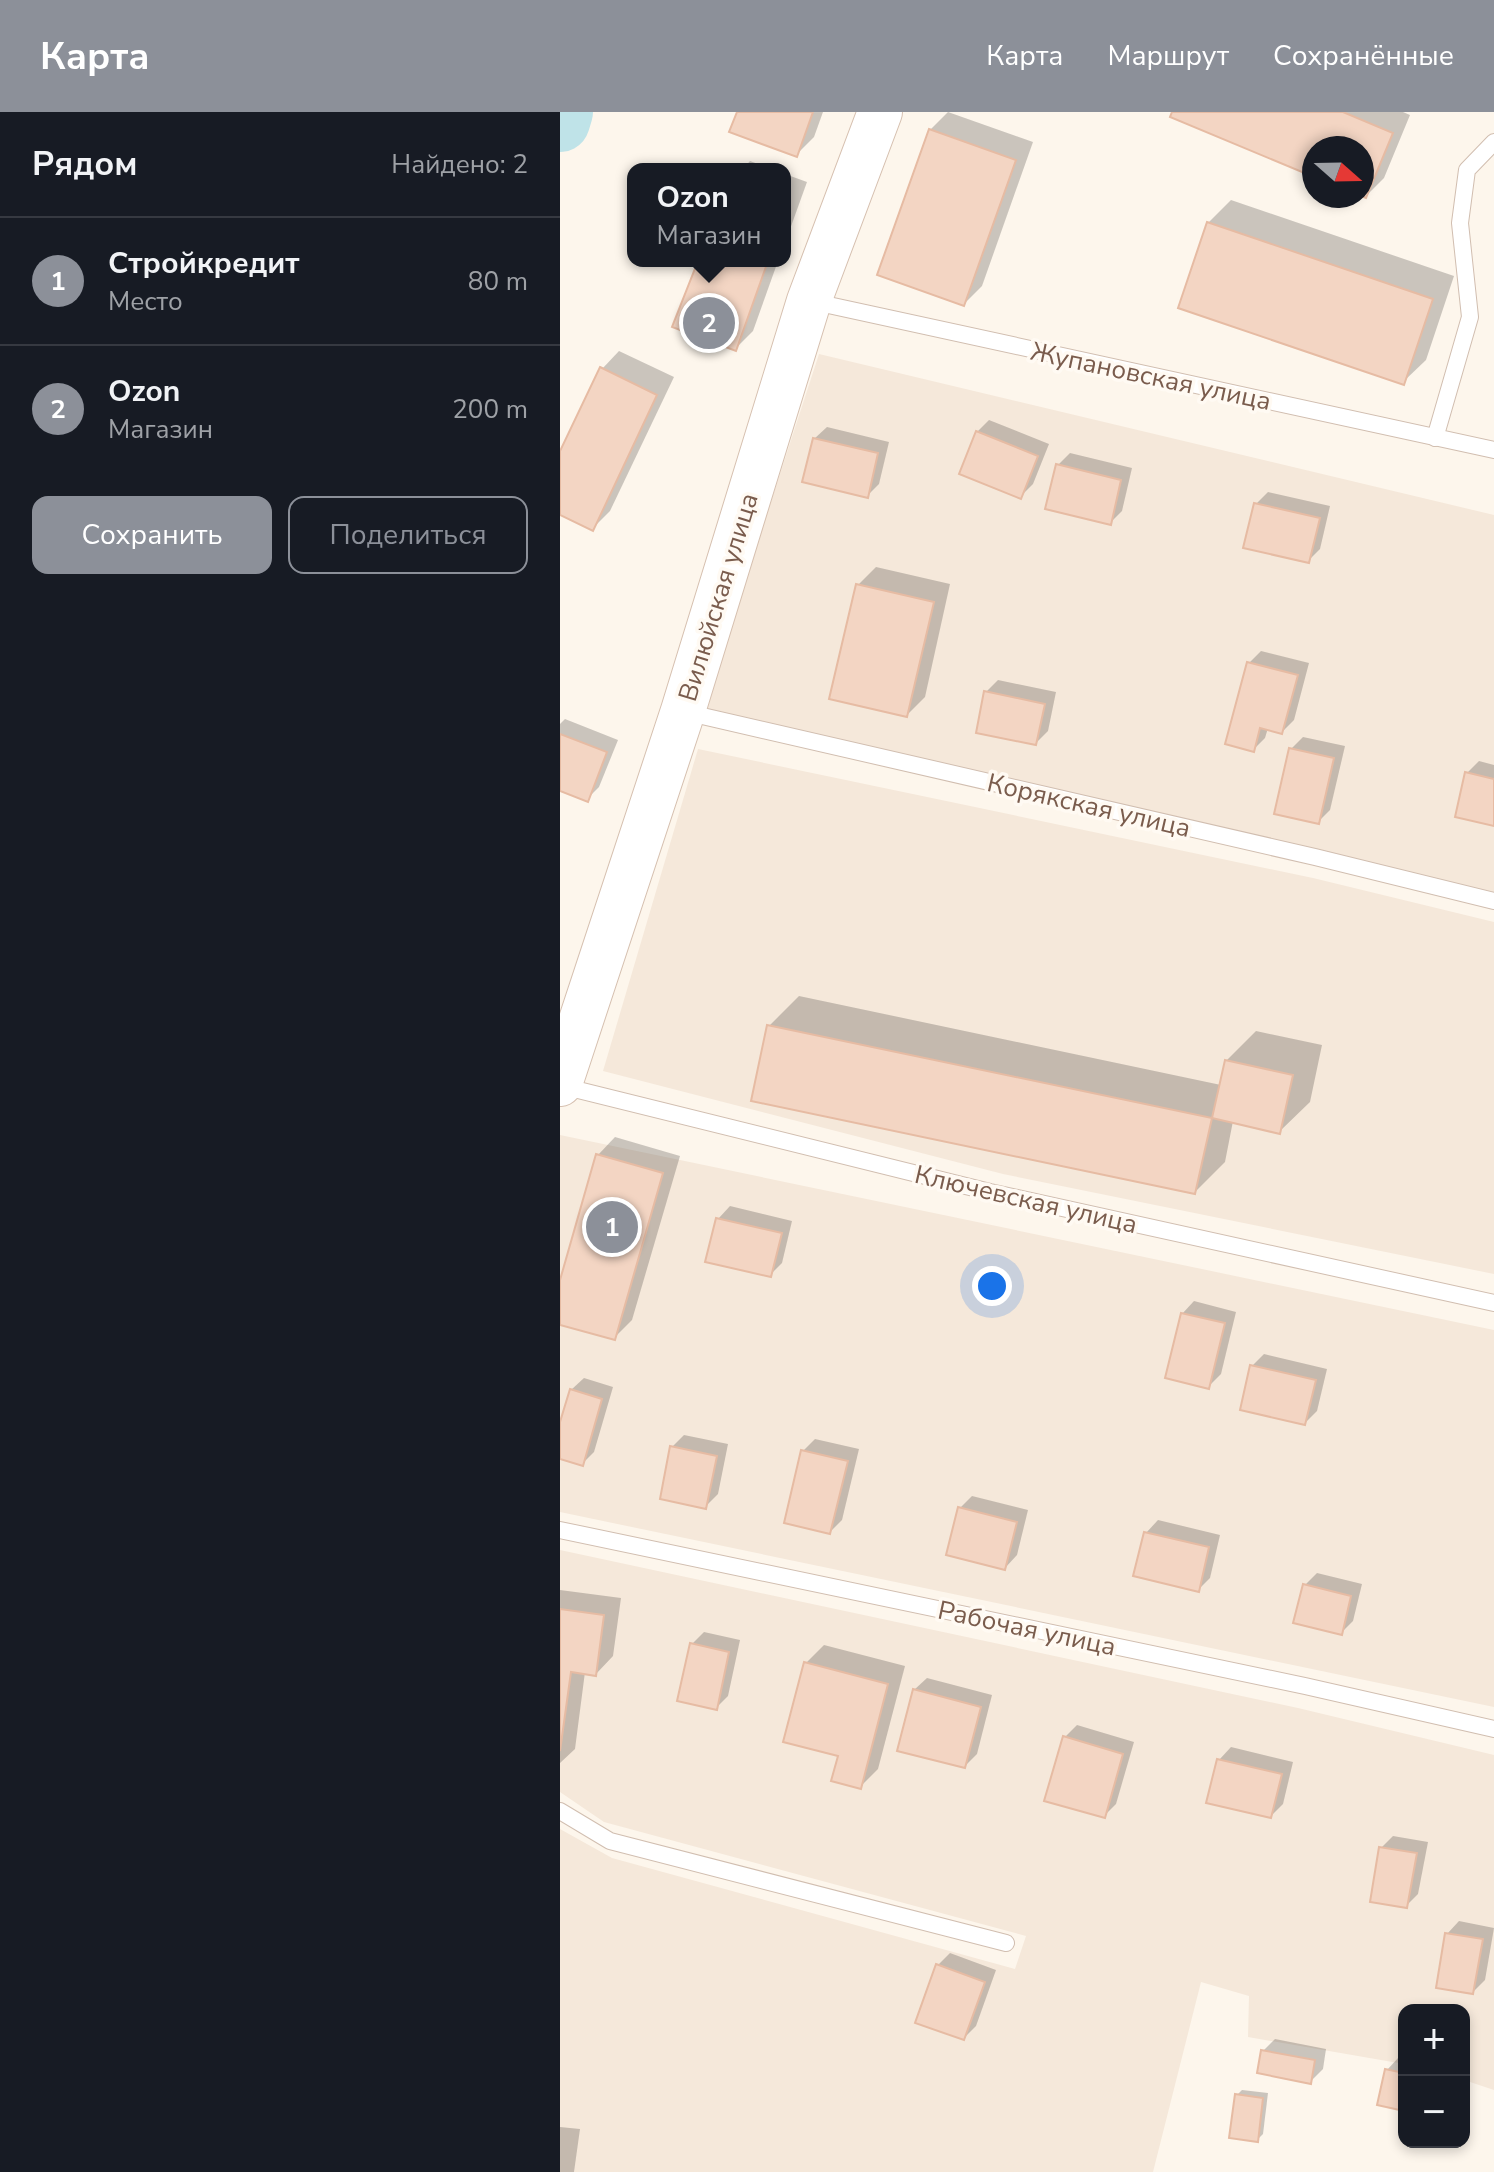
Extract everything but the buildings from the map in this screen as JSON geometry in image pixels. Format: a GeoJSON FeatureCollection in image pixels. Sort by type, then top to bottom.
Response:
{"type":"FeatureCollection","features":[{"type":"Feature","properties":{"kind":"street","name":"Вилюйская улица"},"geometry":{"type":"LineString","coordinates":[[560,1085],[683,711],[809,301],[880,112]]}},
{"type":"Feature","properties":{"kind":"lane"},"geometry":{"type":"LineString","coordinates":[[1435,438],[1470,317],[1460,223],[1467,170],[1494,142]]}},
{"type":"Feature","properties":{"kind":"lane","name":"Жупановская улица"},"geometry":{"type":"LineString","coordinates":[[809,301],[1494,450]]}},
{"type":"Feature","properties":{"kind":"lane","name":"Корякская улица"},"geometry":{"type":"LineString","coordinates":[[683,711],[1494,901]]}},
{"type":"Feature","properties":{"kind":"lane","name":"Ключевская улица"},"geometry":{"type":"LineString","coordinates":[[560,1085],[990,1192],[1494,1303]]}},
{"type":"Feature","properties":{"kind":"lane","name":"Рабочая улица"},"geometry":{"type":"LineString","coordinates":[[560,1530],[1305,1686],[1494,1729]]}},
{"type":"Feature","properties":{"kind":"lane"},"geometry":{"type":"LineString","coordinates":[[560,1811],[610,1841],[1006,1943]]}},
{"type":"Feature","properties":{"kind":"shaded area"},"geometry":{"type":"Polygon","coordinates":[[[819,354],[1494,515],[1494,899],[700,720],[819,354]]]}},
{"type":"Feature","properties":{"kind":"shaded area"},"geometry":{"type":"Polygon","coordinates":[[[698,749],[1313,878],[1494,922],[1494,1274],[1003,1174],[603,1071],[698,749]]]}},
{"type":"Feature","properties":{"kind":"shaded area"},"geometry":{"type":"Polygon","coordinates":[[[560,1135],[1494,1330],[1494,1707],[560,1512],[560,1135]]]}},
{"type":"Feature","properties":{"kind":"shaded area"},"geometry":{"type":"Polygon","coordinates":[[[560,1550],[1298,1708],[1494,1755],[1494,2090],[1470,2082],[1470,2004],[1398,2004],[1398,2063],[1248,2037],[1249,1996],[1201,1982],[1153,2172],[560,2172],[560,1829],[612,1858],[1015,1969],[1026,1936],[604,1822],[560,1792],[560,1550]]]}},
{"type":"Feature","properties":{"kind":"waterway"},"geometry":{"type":"LineString","coordinates":[[560,122],[563,112]]}},
{"type":"Feature","properties":{"kind":"place","name":"Ozon"},"geometry":{"type":"Point","coordinates":[709,323]}},
{"type":"Feature","properties":{"kind":"place","name":"Стройкредит"},"geometry":{"type":"Point","coordinates":[612,1227]}}]}
